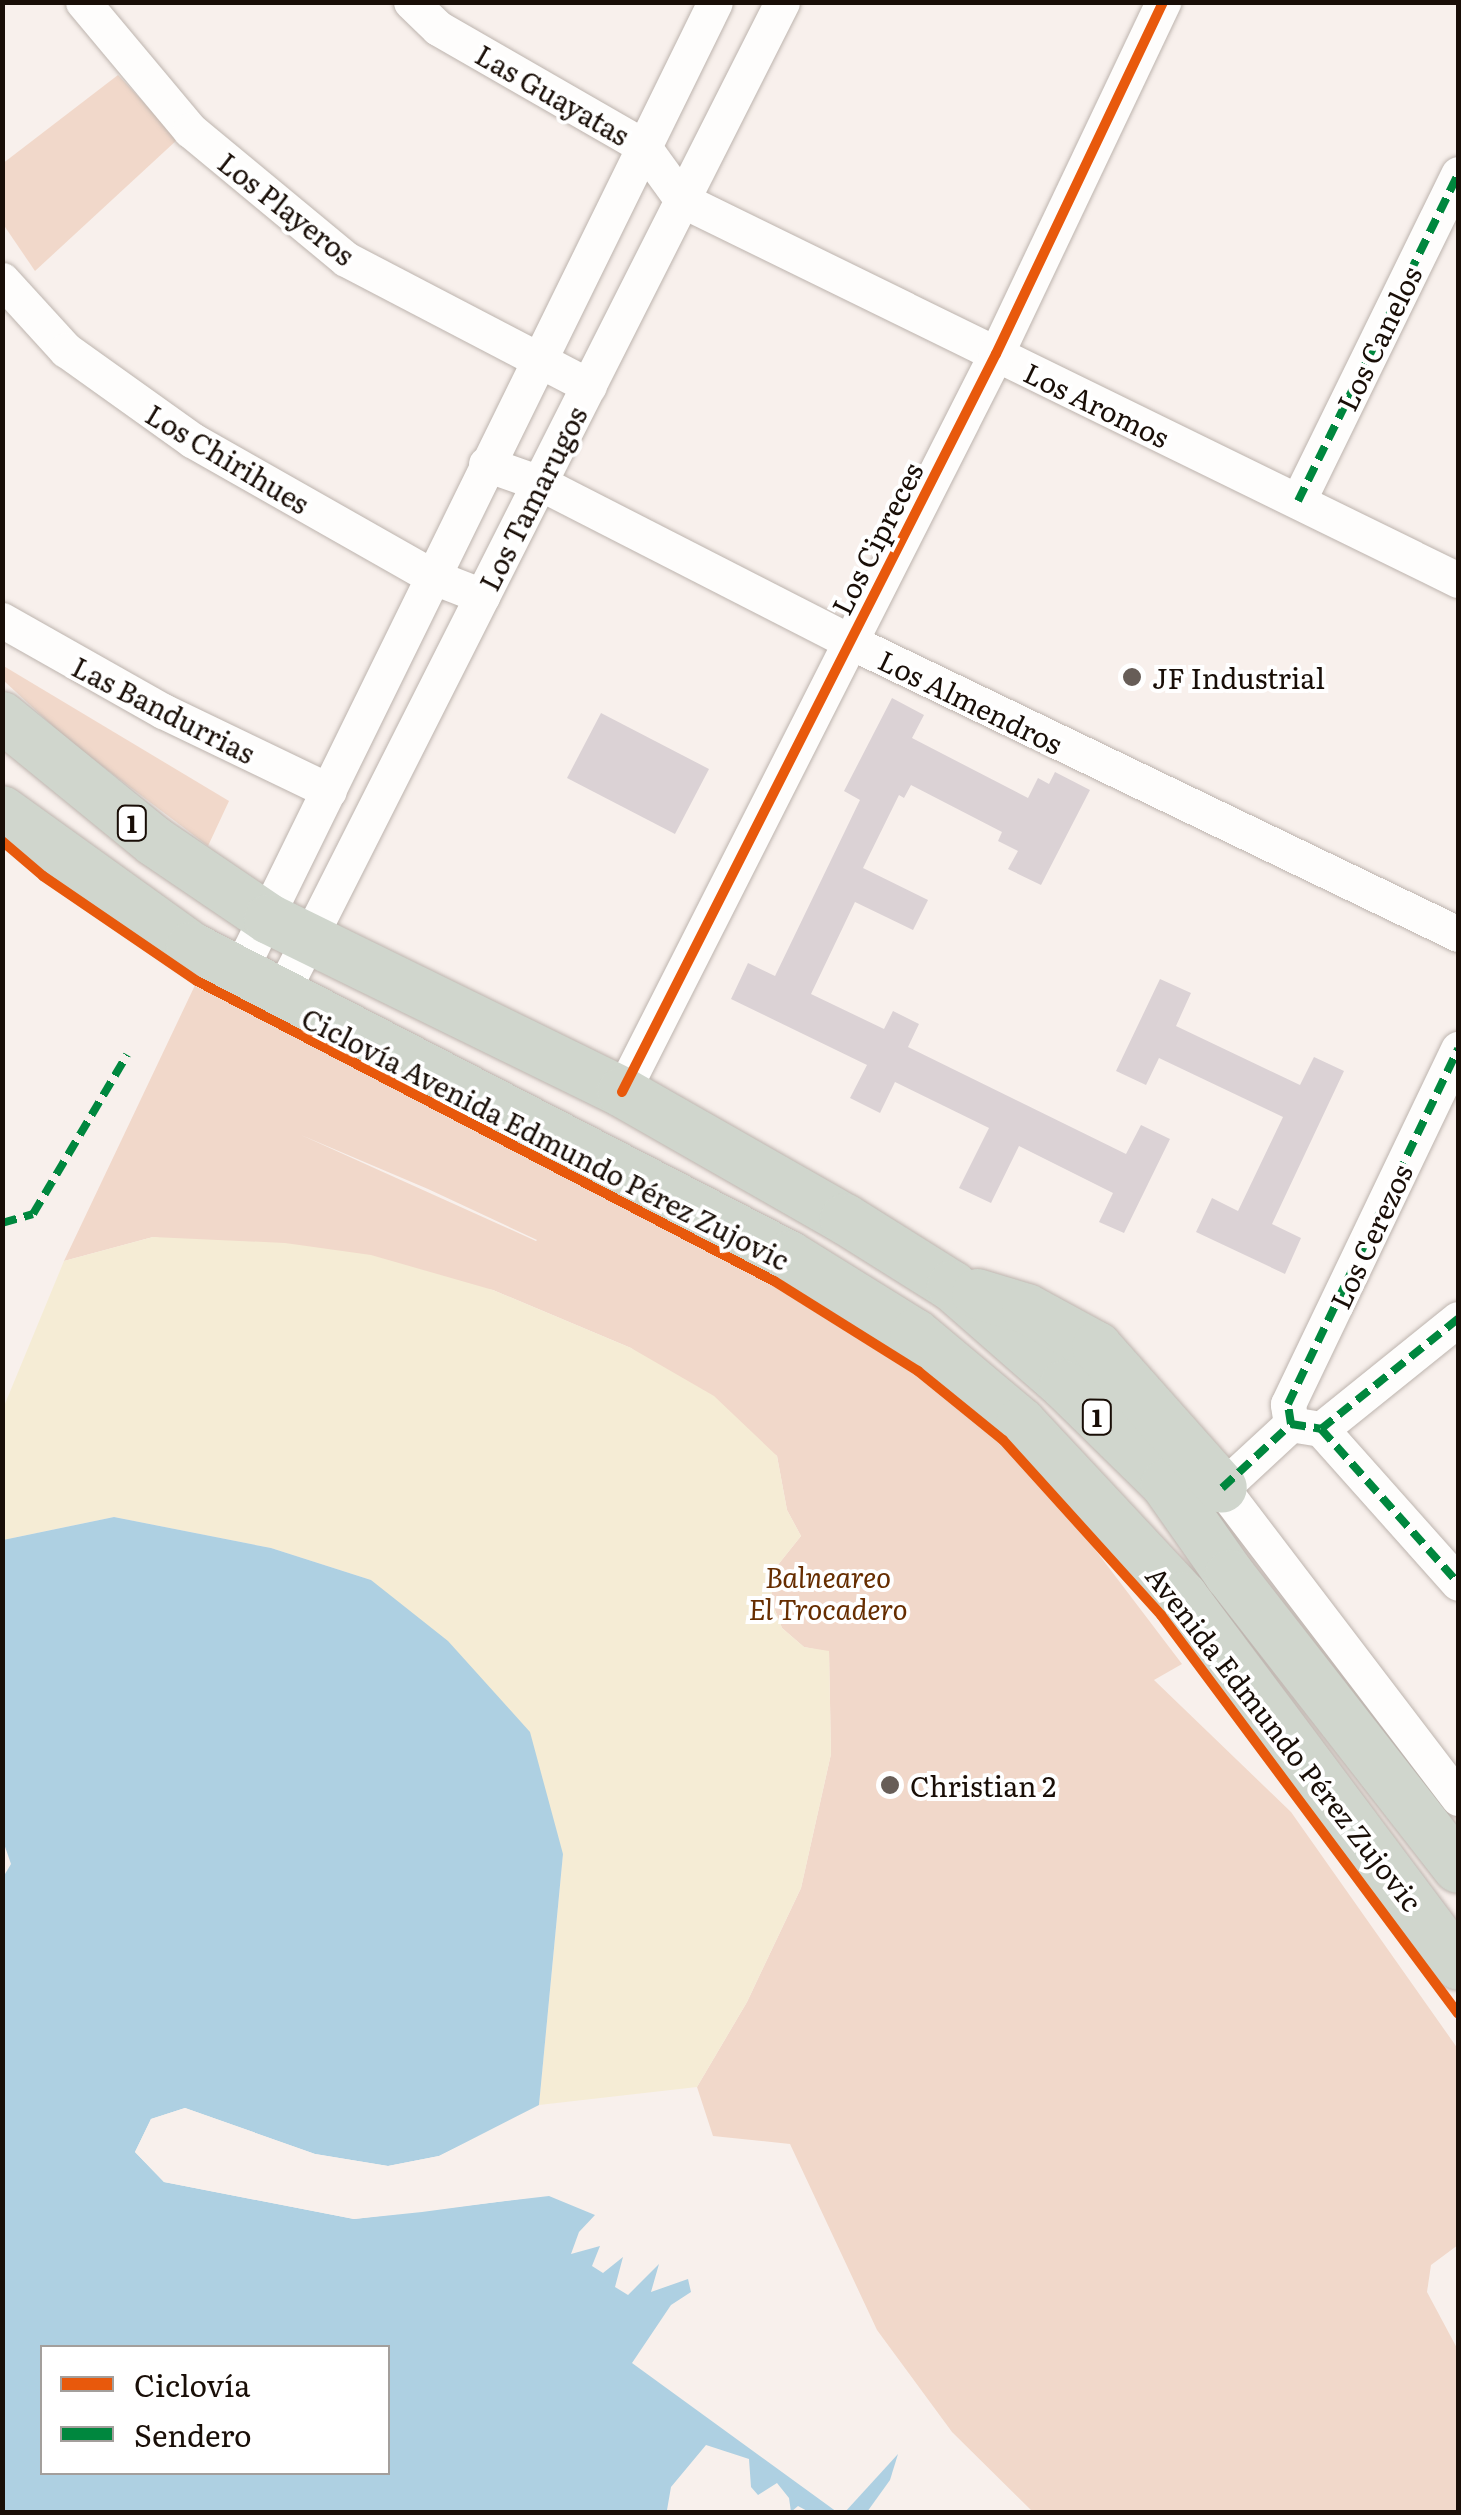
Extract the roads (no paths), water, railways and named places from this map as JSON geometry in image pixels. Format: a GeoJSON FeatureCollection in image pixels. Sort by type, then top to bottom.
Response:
{"type":"FeatureCollection","features":[{"type":"Feature","properties":{"kind":"highway","name":"Avenida Edmundo Pérez Zujovic"},"geometry":{"type":"LineString","coordinates":[[2,717],[154,841],[289,929],[622,1092],[846,1219],[952,1286],[1065,1385],[1166,1484],[1230,1574],[1458,1868]]}},
{"type":"Feature","properties":{"kind":"highway","name":"Avenida Edmundo Pérez Zujovic"},"geometry":{"type":"LineString","coordinates":[[2,811],[191,947],[789,1256],[914,1334],[1021,1422],[1183,1597],[1458,1964]]}},
{"type":"Feature","properties":{"kind":"highway"},"geometry":{"type":"LineString","coordinates":[[952,1286],[1028,1310],[1097,1347],[1222,1488]]}},
{"type":"Feature","properties":{"kind":"street","name":"Los Playeros"},"geometry":{"type":"LineString","coordinates":[[83,2],[190,130],[283,212],[346,259],[588,386]]}},
{"type":"Feature","properties":{"kind":"street","name":"Las Guayatas"},"geometry":{"type":"LineString","coordinates":[[411,2],[438,28],[643,146],[682,200]]}},
{"type":"Feature","properties":{"kind":"street","name":"Los Tamarugos"},"geometry":{"type":"LineString","coordinates":[[260,983],[289,929],[330,791],[431,576],[715,2]]}},
{"type":"Feature","properties":{"kind":"street","name":"Los Tamarugos"},"geometry":{"type":"LineString","coordinates":[[260,983],[482,596],[782,2]]}},
{"type":"Feature","properties":{"kind":"street","name":"Los Cipreces"},"geometry":{"type":"LineString","coordinates":[[622,1092],[996,354],[1164,2]]}},
{"type":"Feature","properties":{"kind":"street","name":"Los Canelos"},"geometry":{"type":"LineString","coordinates":[[1298,501],[1458,174]]}},
{"type":"Feature","properties":{"kind":"street","name":"Los Aromos"},"geometry":{"type":"LineString","coordinates":[[682,200],[1458,580]]}},
{"type":"Feature","properties":{"kind":"street","name":"Los Chirihues"},"geometry":{"type":"LineString","coordinates":[[2,280],[66,350],[192,440],[431,576],[482,596]]}},
{"type":"Feature","properties":{"kind":"street","name":"Los Almendros"},"geometry":{"type":"LineString","coordinates":[[486,464],[540,483],[849,641],[1458,934]]}},
{"type":"Feature","properties":{"kind":"street","name":"Las Bandurrias"},"geometry":{"type":"LineString","coordinates":[[2,620],[162,711],[330,791]]}},
{"type":"Feature","properties":{"kind":"street","name":"Los Cerezos"},"geometry":{"type":"LineString","coordinates":[[1306,1427],[1288,1404],[1458,1049]]}},
{"type":"Feature","properties":{"kind":"street"},"geometry":{"type":"LineString","coordinates":[[1458,1318],[1222,1488],[1458,1798]]}},
{"type":"Feature","properties":{"kind":"street"},"geometry":{"type":"LineString","coordinates":[[1306,1427],[1458,1582]]}},
{"type":"Feature","properties":{"kind":"water"},"geometry":{"type":"Polygon","coordinates":[[[114,1517],[271,1548],[371,1580],[448,1641],[530,1732],[563,1854],[539,2105],[439,2156],[388,2166],[315,2154],[185,2108],[151,2119],[135,2152],[164,2182],[354,2219],[549,2196],[595,2215],[579,2232],[571,2254],[600,2246],[592,2266],[603,2273],[623,2257],[615,2287],[628,2295],[659,2264],[651,2292],[688,2279],[691,2292],[671,2305],[632,2363],[837,2512],[809,2512],[798,2506],[791,2512],[789,2498],[777,2483],[758,2495],[751,2487],[749,2459],[706,2445],[671,2487],[667,2510],[671,2512],[3,2512],[2,1879],[11,1864],[2,1838],[3,1540],[114,1517]]]}},
{"type":"Feature","properties":{"kind":"water"},"geometry":{"type":"Polygon","coordinates":[[[898,2454],[890,2480],[867,2512],[845,2512],[898,2454]]]}},
{"type":"Feature","properties":{"kind":"place","name":"JF Industrial"},"geometry":{"type":"Point","coordinates":[1132,677]}},
{"type":"Feature","properties":{"kind":"place","name":"Christian 2"},"geometry":{"type":"Point","coordinates":[890,1785]}},
{"type":"Feature","properties":{"kind":"park label","name":"Balneareo El Trocadero"},"geometry":{"type":"Point","coordinates":[828,1592]}}]}
